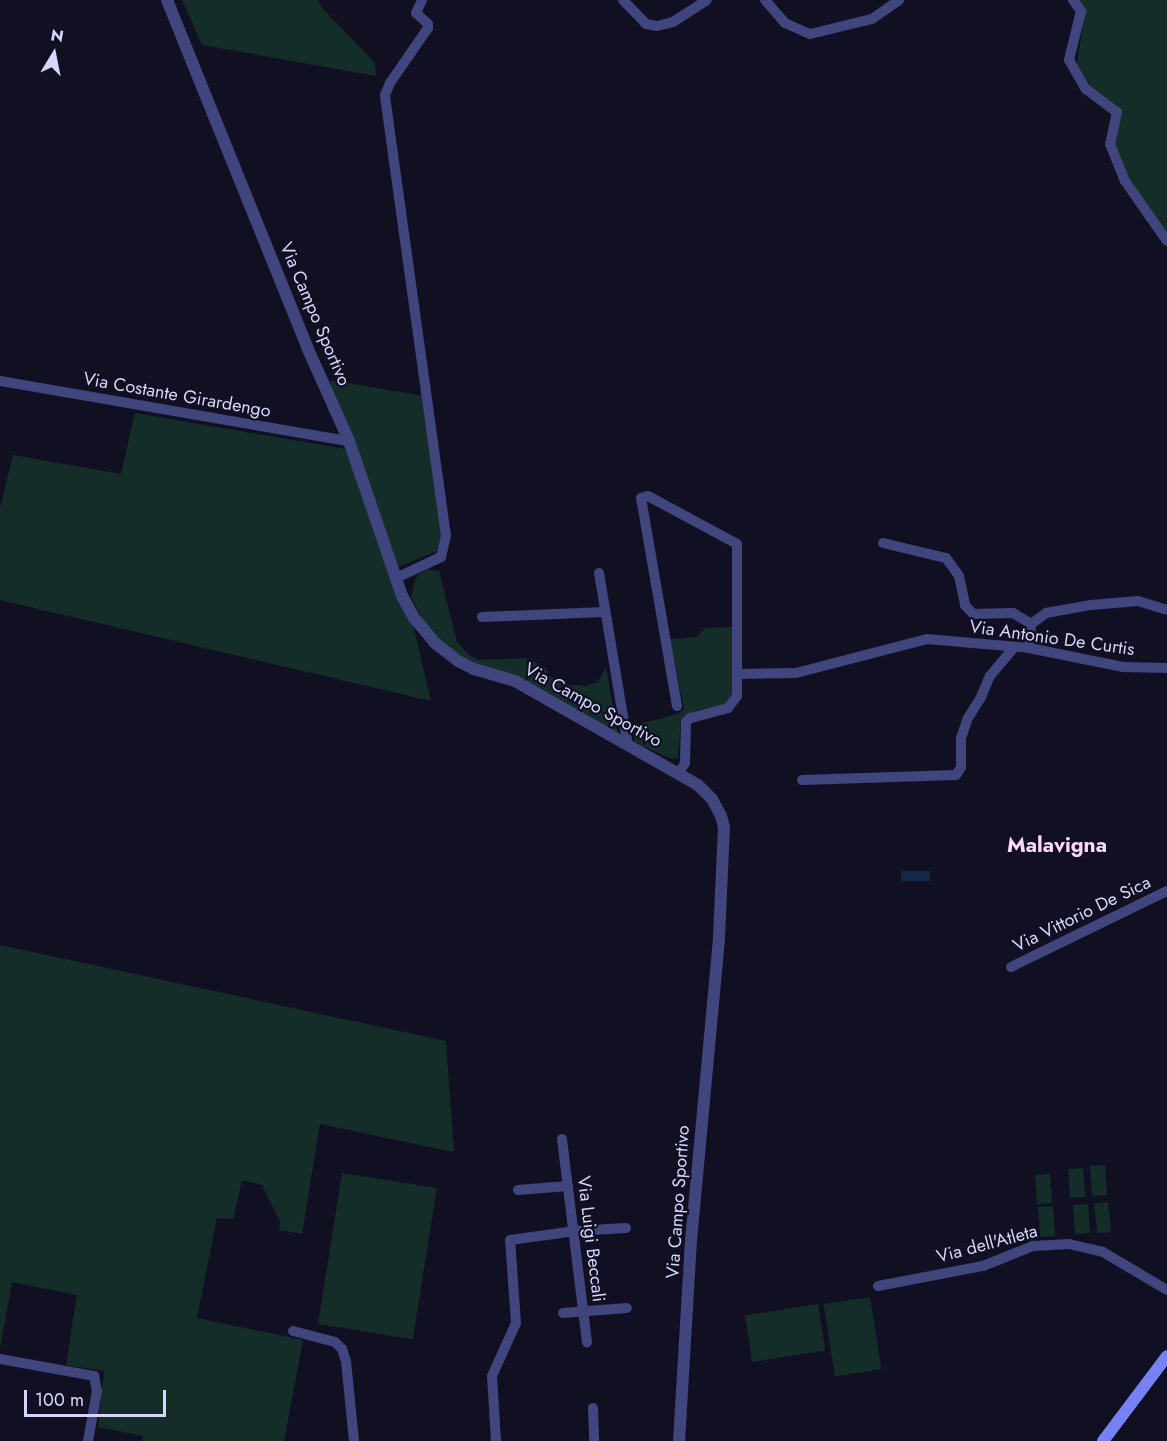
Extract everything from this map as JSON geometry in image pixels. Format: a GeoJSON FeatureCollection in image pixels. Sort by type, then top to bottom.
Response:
{"type":"FeatureCollection","features":[{"type":"Feature","properties":{"kind":"main road"},"geometry":{"type":"LineString","coordinates":[[1103,1441],[1167,1356]]}},
{"type":"Feature","properties":{"kind":"street","name":"Via Campo Sportivo"},"geometry":{"type":"LineString","coordinates":[[168,0],[307,346],[349,441],[396,578],[415,619],[435,643],[458,661],[474,669],[515,681],[698,785],[712,799],[724,826],[718,939],[691,1240],[679,1441]]}},
{"type":"Feature","properties":{"kind":"street"},"geometry":{"type":"LineString","coordinates":[[396,578],[441,557],[446,536],[385,95],[390,83],[428,28],[428,24],[416,13],[422,0]]}},
{"type":"Feature","properties":{"kind":"street"},"geometry":{"type":"LineString","coordinates":[[623,0],[646,24],[657,26],[673,22],[707,0]]}},
{"type":"Feature","properties":{"kind":"street"},"geometry":{"type":"LineString","coordinates":[[765,0],[785,23],[810,34],[872,20],[899,0]]}},
{"type":"Feature","properties":{"kind":"street"},"geometry":{"type":"LineString","coordinates":[[1073,0],[1081,11],[1069,60],[1086,88],[1117,112],[1110,144],[1125,181],[1167,242]]}},
{"type":"Feature","properties":{"kind":"street","name":"Via Costante Girardengo"},"geometry":{"type":"LineString","coordinates":[[0,381],[349,441]]}},
{"type":"Feature","properties":{"kind":"street"},"geometry":{"type":"LineString","coordinates":[[677,706],[641,498],[648,496],[737,544],[739,674],[734,703],[728,708],[690,718],[686,722],[685,763],[679,773]]}},
{"type":"Feature","properties":{"kind":"street"},"geometry":{"type":"LineString","coordinates":[[883,543],[946,558],[959,576],[965,605],[974,614],[1013,613],[1031,624]]}},
{"type":"Feature","properties":{"kind":"street"},"geometry":{"type":"LineString","coordinates":[[599,573],[628,746]]}},
{"type":"Feature","properties":{"kind":"street"},"geometry":{"type":"LineString","coordinates":[[1031,624],[1046,614],[1091,605],[1138,601],[1167,610]]}},
{"type":"Feature","properties":{"kind":"street"},"geometry":{"type":"LineString","coordinates":[[482,617],[605,612]]}},
{"type":"Feature","properties":{"kind":"street"},"geometry":{"type":"LineString","coordinates":[[1029,648],[1031,624]]}},
{"type":"Feature","properties":{"kind":"street","name":"Via Antonio De Curtis"},"geometry":{"type":"LineString","coordinates":[[739,674],[796,673],[927,639],[1029,648],[1123,667],[1167,668]]}},
{"type":"Feature","properties":{"kind":"street"},"geometry":{"type":"LineString","coordinates":[[802,780],[956,775],[961,767],[961,738],[968,718],[981,698],[990,676],[1014,647]]}},
{"type":"Feature","properties":{"kind":"street","name":"Via Vittorio De Sica"},"geometry":{"type":"LineString","coordinates":[[1011,967],[1167,891]]}},
{"type":"Feature","properties":{"kind":"street","name":"Via Luigi Beccali"},"geometry":{"type":"LineString","coordinates":[[562,1139],[587,1342]]}},
{"type":"Feature","properties":{"kind":"street"},"geometry":{"type":"LineString","coordinates":[[518,1190],[568,1186]]}},
{"type":"Feature","properties":{"kind":"street"},"geometry":{"type":"LineString","coordinates":[[496,1441],[492,1376],[516,1323],[510,1240],[575,1231],[626,1228]]}},
{"type":"Feature","properties":{"kind":"street","name":"Via dell'Atleta"},"geometry":{"type":"LineString","coordinates":[[878,1286],[983,1266],[1033,1245],[1069,1244],[1103,1252],[1167,1290]]}},
{"type":"Feature","properties":{"kind":"street"},"geometry":{"type":"LineString","coordinates":[[563,1313],[627,1308]]}},
{"type":"Feature","properties":{"kind":"street"},"geometry":{"type":"LineString","coordinates":[[293,1331],[335,1342],[342,1349],[354,1441]]}},
{"type":"Feature","properties":{"kind":"street"},"geometry":{"type":"LineString","coordinates":[[0,1359],[94,1376],[97,1391],[88,1441]]}},
{"type":"Feature","properties":{"kind":"street"},"geometry":{"type":"LineString","coordinates":[[593,1408],[594,1441]]}},
{"type":"Feature","properties":{"kind":"green space"},"geometry":{"type":"Polygon","coordinates":[[[182,0],[318,0],[323,9],[375,63],[376,76],[202,45],[182,0]]]}},
{"type":"Feature","properties":{"kind":"green space"},"geometry":{"type":"Polygon","coordinates":[[[1078,0],[1167,0],[1167,236],[1129,178],[1116,147],[1115,138],[1122,111],[1091,87],[1077,63],[1085,11],[1078,0]]]}},
{"type":"Feature","properties":{"kind":"green space"},"geometry":{"type":"Polygon","coordinates":[[[331,380],[423,396],[441,534],[437,551],[398,567],[353,437],[330,389],[331,380]]]}},
{"type":"Feature","properties":{"kind":"green space"},"geometry":{"type":"Polygon","coordinates":[[[135,413],[346,449],[413,624],[431,701],[0,600],[0,508],[13,455],[121,474],[135,413]]]}},
{"type":"Feature","properties":{"kind":"green space"},"geometry":{"type":"Polygon","coordinates":[[[427,570],[439,571],[457,642],[469,655],[479,660],[528,658],[546,668],[555,680],[569,685],[585,686],[598,682],[606,667],[618,735],[459,656],[439,639],[425,624],[411,597],[415,580],[420,573],[427,570]]]}},
{"type":"Feature","properties":{"kind":"green space"},"geometry":{"type":"Polygon","coordinates":[[[733,627],[733,695],[725,705],[698,710],[681,720],[678,758],[671,759],[635,742],[631,725],[660,719],[684,709],[670,639],[696,637],[706,628],[733,627]]]}},
{"type":"Feature","properties":{"kind":"green space"},"geometry":{"type":"Polygon","coordinates":[[[0,945],[446,1041],[454,1152],[320,1124],[302,1234],[279,1230],[280,1221],[262,1185],[242,1180],[233,1219],[217,1218],[197,1318],[303,1340],[284,1441],[142,1441],[143,1436],[98,1427],[104,1371],[66,1365],[77,1295],[12,1282],[0,1349],[0,945]]]}},
{"type":"Feature","properties":{"kind":"green space"},"geometry":{"type":"Polygon","coordinates":[[[1105,1165],[1107,1195],[1092,1196],[1090,1166],[1105,1165]]]}},
{"type":"Feature","properties":{"kind":"green space"},"geometry":{"type":"Polygon","coordinates":[[[1083,1168],[1085,1197],[1070,1198],[1068,1169],[1083,1168]]]}},
{"type":"Feature","properties":{"kind":"green space"},"geometry":{"type":"Polygon","coordinates":[[[342,1173],[437,1188],[413,1339],[318,1324],[342,1173]]]}},
{"type":"Feature","properties":{"kind":"green space"},"geometry":{"type":"Polygon","coordinates":[[[1050,1174],[1052,1203],[1037,1204],[1035,1175],[1050,1174]]]}},
{"type":"Feature","properties":{"kind":"green space"},"geometry":{"type":"Polygon","coordinates":[[[1108,1202],[1111,1232],[1097,1233],[1094,1203],[1108,1202]]]}},
{"type":"Feature","properties":{"kind":"green space"},"geometry":{"type":"Polygon","coordinates":[[[1088,1204],[1090,1233],[1075,1234],[1073,1205],[1088,1204]]]}},
{"type":"Feature","properties":{"kind":"green space"},"geometry":{"type":"Polygon","coordinates":[[[1053,1206],[1055,1236],[1040,1237],[1038,1207],[1053,1206]]]}},
{"type":"Feature","properties":{"kind":"green space"},"geometry":{"type":"Polygon","coordinates":[[[870,1297],[881,1369],[835,1376],[824,1304],[870,1297]]]}},
{"type":"Feature","properties":{"kind":"green space"},"geometry":{"type":"Polygon","coordinates":[[[818,1304],[825,1350],[752,1362],[745,1316],[818,1304]]]}},
{"type":"Feature","properties":{"kind":"water"},"geometry":{"type":"Polygon","coordinates":[[[901,871],[930,871],[930,881],[901,881],[901,871]]]}},
{"type":"Feature","properties":{"kind":"district","name":"Malavigna"},"geometry":{"type":"Point","coordinates":[1057,845]}}]}
